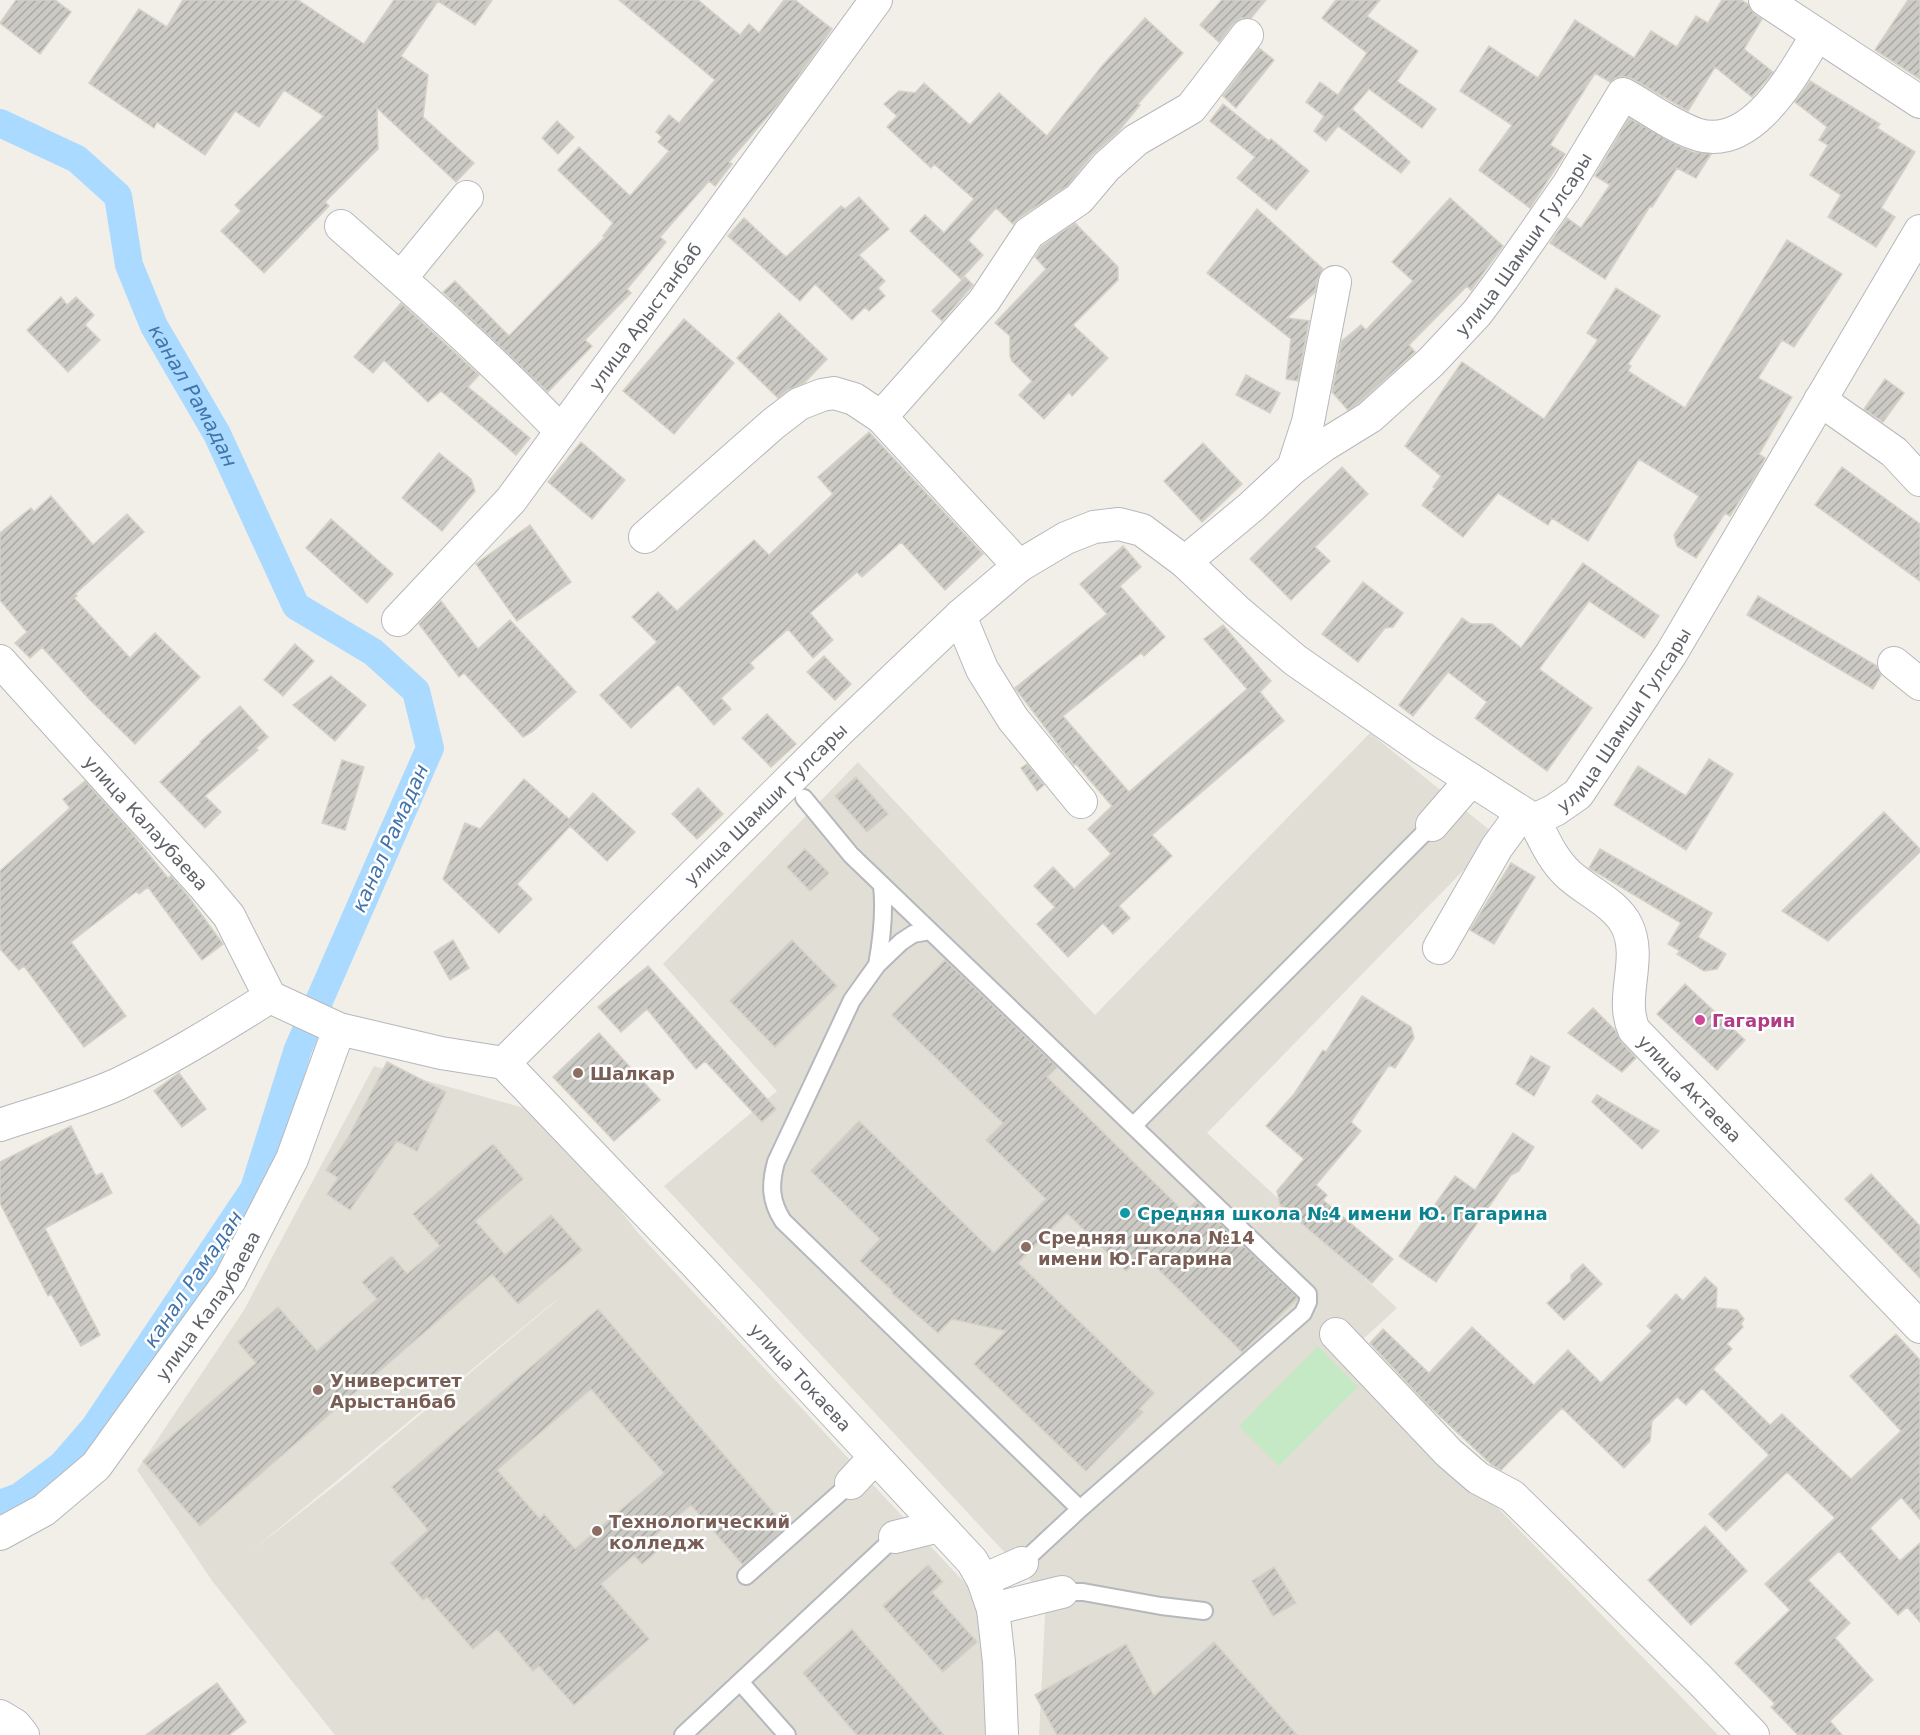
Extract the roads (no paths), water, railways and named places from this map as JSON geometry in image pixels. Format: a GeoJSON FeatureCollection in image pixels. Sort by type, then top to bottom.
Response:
{"type":"FeatureCollection","features":[{"type":"Feature","properties":{"kind":"street","name":"улица Арыстанбаб"},"geometry":{"type":"LineString","coordinates":[[398,620],[511,500],[876,0]]}},
{"type":"Feature","properties":{"kind":"street"},"geometry":{"type":"LineString","coordinates":[[1765,0],[1920,102]]}},
{"type":"Feature","properties":{"kind":"street"},"geometry":{"type":"LineString","coordinates":[[881,417],[984,301],[1029,233],[1079,199],[1106,167],[1136,140],[1191,108],[1246,35]]}},
{"type":"Feature","properties":{"kind":"street","name":"улица Шамши Гулсары"},"geometry":{"type":"LineString","coordinates":[[1185,562],[1251,507],[1293,468],[1370,417],[1431,362],[1477,313],[1568,185],[1623,94],[1672,123],[1696,134],[1715,138],[1734,134],[1749,126],[1771,102],[1798,67],[1817,35]]}},
{"type":"Feature","properties":{"kind":"street"},"geometry":{"type":"LineString","coordinates":[[401,278],[467,197]]}},
{"type":"Feature","properties":{"kind":"street"},"geometry":{"type":"LineString","coordinates":[[341,226],[401,278],[561,431]]}},
{"type":"Feature","properties":{"kind":"street","name":"улица Шамши Гулсары"},"geometry":{"type":"LineString","coordinates":[[504,1063],[797,789],[960,616],[1019,566],[1066,538],[1094,527],[1119,524],[1142,530],[1185,562],[1236,610],[1295,660],[1423,749],[1528,817],[1555,810],[1578,794],[1671,654],[1920,231]]}},
{"type":"Feature","properties":{"kind":"street"},"geometry":{"type":"LineString","coordinates":[[1293,468],[1308,422],[1335,282]]}},
{"type":"Feature","properties":{"kind":"street"},"geometry":{"type":"LineString","coordinates":[[645,537],[773,424],[799,404],[834,393],[854,399],[881,417],[1019,566]]}},
{"type":"Feature","properties":{"kind":"street"},"geometry":{"type":"LineString","coordinates":[[1820,400],[1894,452],[1920,480]]}},
{"type":"Feature","properties":{"kind":"street"},"geometry":{"type":"LineString","coordinates":[[960,616],[982,669],[1013,718],[1081,802]]}},
{"type":"Feature","properties":{"kind":"street","name":"улица Калаубаева"},"geometry":{"type":"LineString","coordinates":[[0,661],[229,916],[279,1001]]}},
{"type":"Feature","properties":{"kind":"street"},"geometry":{"type":"LineString","coordinates":[[1894,663],[1920,684]]}},
{"type":"Feature","properties":{"kind":"street"},"geometry":{"type":"LineString","coordinates":[[1432,825],[1471,780]]}},
{"type":"Feature","properties":{"kind":"street"},"geometry":{"type":"LineString","coordinates":[[1439,948],[1497,847],[1528,817]]}},
{"type":"Feature","properties":{"kind":"street","name":"улица Актаева"},"geometry":{"type":"LineString","coordinates":[[1528,817],[1557,864],[1612,908],[1626,924],[1634,944],[1629,1018],[1634,1030],[1920,1327]]}},
{"type":"Feature","properties":{"kind":"street"},"geometry":{"type":"LineString","coordinates":[[0,1125],[83,1098],[116,1084],[279,1001],[337,1029],[441,1053],[504,1063]]}},
{"type":"Feature","properties":{"kind":"street","name":"улица Калаубаева"},"geometry":{"type":"LineString","coordinates":[[0,1534],[44,1510],[96,1466],[230,1280],[292,1159],[337,1029]]}},
{"type":"Feature","properties":{"kind":"street","name":"улица Токаева"},"geometry":{"type":"LineString","coordinates":[[504,1063],[972,1561],[988,1594],[999,1662],[1002,1735]]}},
{"type":"Feature","properties":{"kind":"street"},"geometry":{"type":"LineString","coordinates":[[1336,1334],[1449,1453],[1478,1478],[1512,1496],[1753,1735]]}},
{"type":"Feature","properties":{"kind":"street"},"geometry":{"type":"LineString","coordinates":[[851,1483],[875,1457]]}},
{"type":"Feature","properties":{"kind":"street"},"geometry":{"type":"LineString","coordinates":[[895,1537],[939,1526]]}},
{"type":"Feature","properties":{"kind":"street"},"geometry":{"type":"LineString","coordinates":[[988,1594],[1022,1563]]}},
{"type":"Feature","properties":{"kind":"street"},"geometry":{"type":"LineString","coordinates":[[988,1594],[1062,1592]]}},
{"type":"Feature","properties":{"kind":"street"},"geometry":{"type":"LineString","coordinates":[[0,1716],[15,1725],[23,1735]]}},
{"type":"Feature","properties":{"kind":"lane"},"geometry":{"type":"LineString","coordinates":[[797,789],[851,855],[1308,1294],[1308,1302],[1303,1313],[1022,1563]]}},
{"type":"Feature","properties":{"kind":"lane"},"geometry":{"type":"LineString","coordinates":[[1133,1126],[1432,825]]}},
{"type":"Feature","properties":{"kind":"lane"},"geometry":{"type":"LineString","coordinates":[[877,965],[885,908],[882,885]]}},
{"type":"Feature","properties":{"kind":"lane"},"geometry":{"type":"LineString","coordinates":[[930,931],[913,934],[901,942],[877,965],[852,1000],[776,1162],[771,1180],[773,1201],[783,1221],[1080,1509]]}},
{"type":"Feature","properties":{"kind":"lane"},"geometry":{"type":"LineString","coordinates":[[746,1576],[851,1483]]}},
{"type":"Feature","properties":{"kind":"lane"},"geometry":{"type":"LineString","coordinates":[[683,1735],[895,1537]]}},
{"type":"Feature","properties":{"kind":"lane"},"geometry":{"type":"LineString","coordinates":[[1062,1592],[1083,1592],[1204,1611]]}},
{"type":"Feature","properties":{"kind":"lane"},"geometry":{"type":"LineString","coordinates":[[741,1683],[787,1735]]}},
{"type":"Feature","properties":{"kind":"waterway","name":"канал Рамадан"},"geometry":{"type":"LineString","coordinates":[[0,123],[77,159],[118,196],[129,265],[154,326],[217,434],[296,606],[373,652],[416,691],[430,748],[298,1049],[254,1189],[94,1428],[62,1465],[19,1497],[0,1504]]}},
{"type":"Feature","properties":{"kind":"place","name":"Гагарин"},"geometry":{"type":"Point","coordinates":[1700,1020]}},
{"type":"Feature","properties":{"kind":"place","name":"Шалкар"},"geometry":{"type":"Point","coordinates":[578,1073]}},
{"type":"Feature","properties":{"kind":"place","name":"Средняя школа №4 имени Ю. Гагарина"},"geometry":{"type":"Point","coordinates":[1125,1213]}},
{"type":"Feature","properties":{"kind":"place","name":"Средняя школа №14 имени Ю.Гагарина"},"geometry":{"type":"Point","coordinates":[1026,1247]}},
{"type":"Feature","properties":{"kind":"place","name":"Университет Арыстанбаб"},"geometry":{"type":"Point","coordinates":[318,1390]}},
{"type":"Feature","properties":{"kind":"place","name":"Технологический колледж"},"geometry":{"type":"Point","coordinates":[597,1531]}}]}
